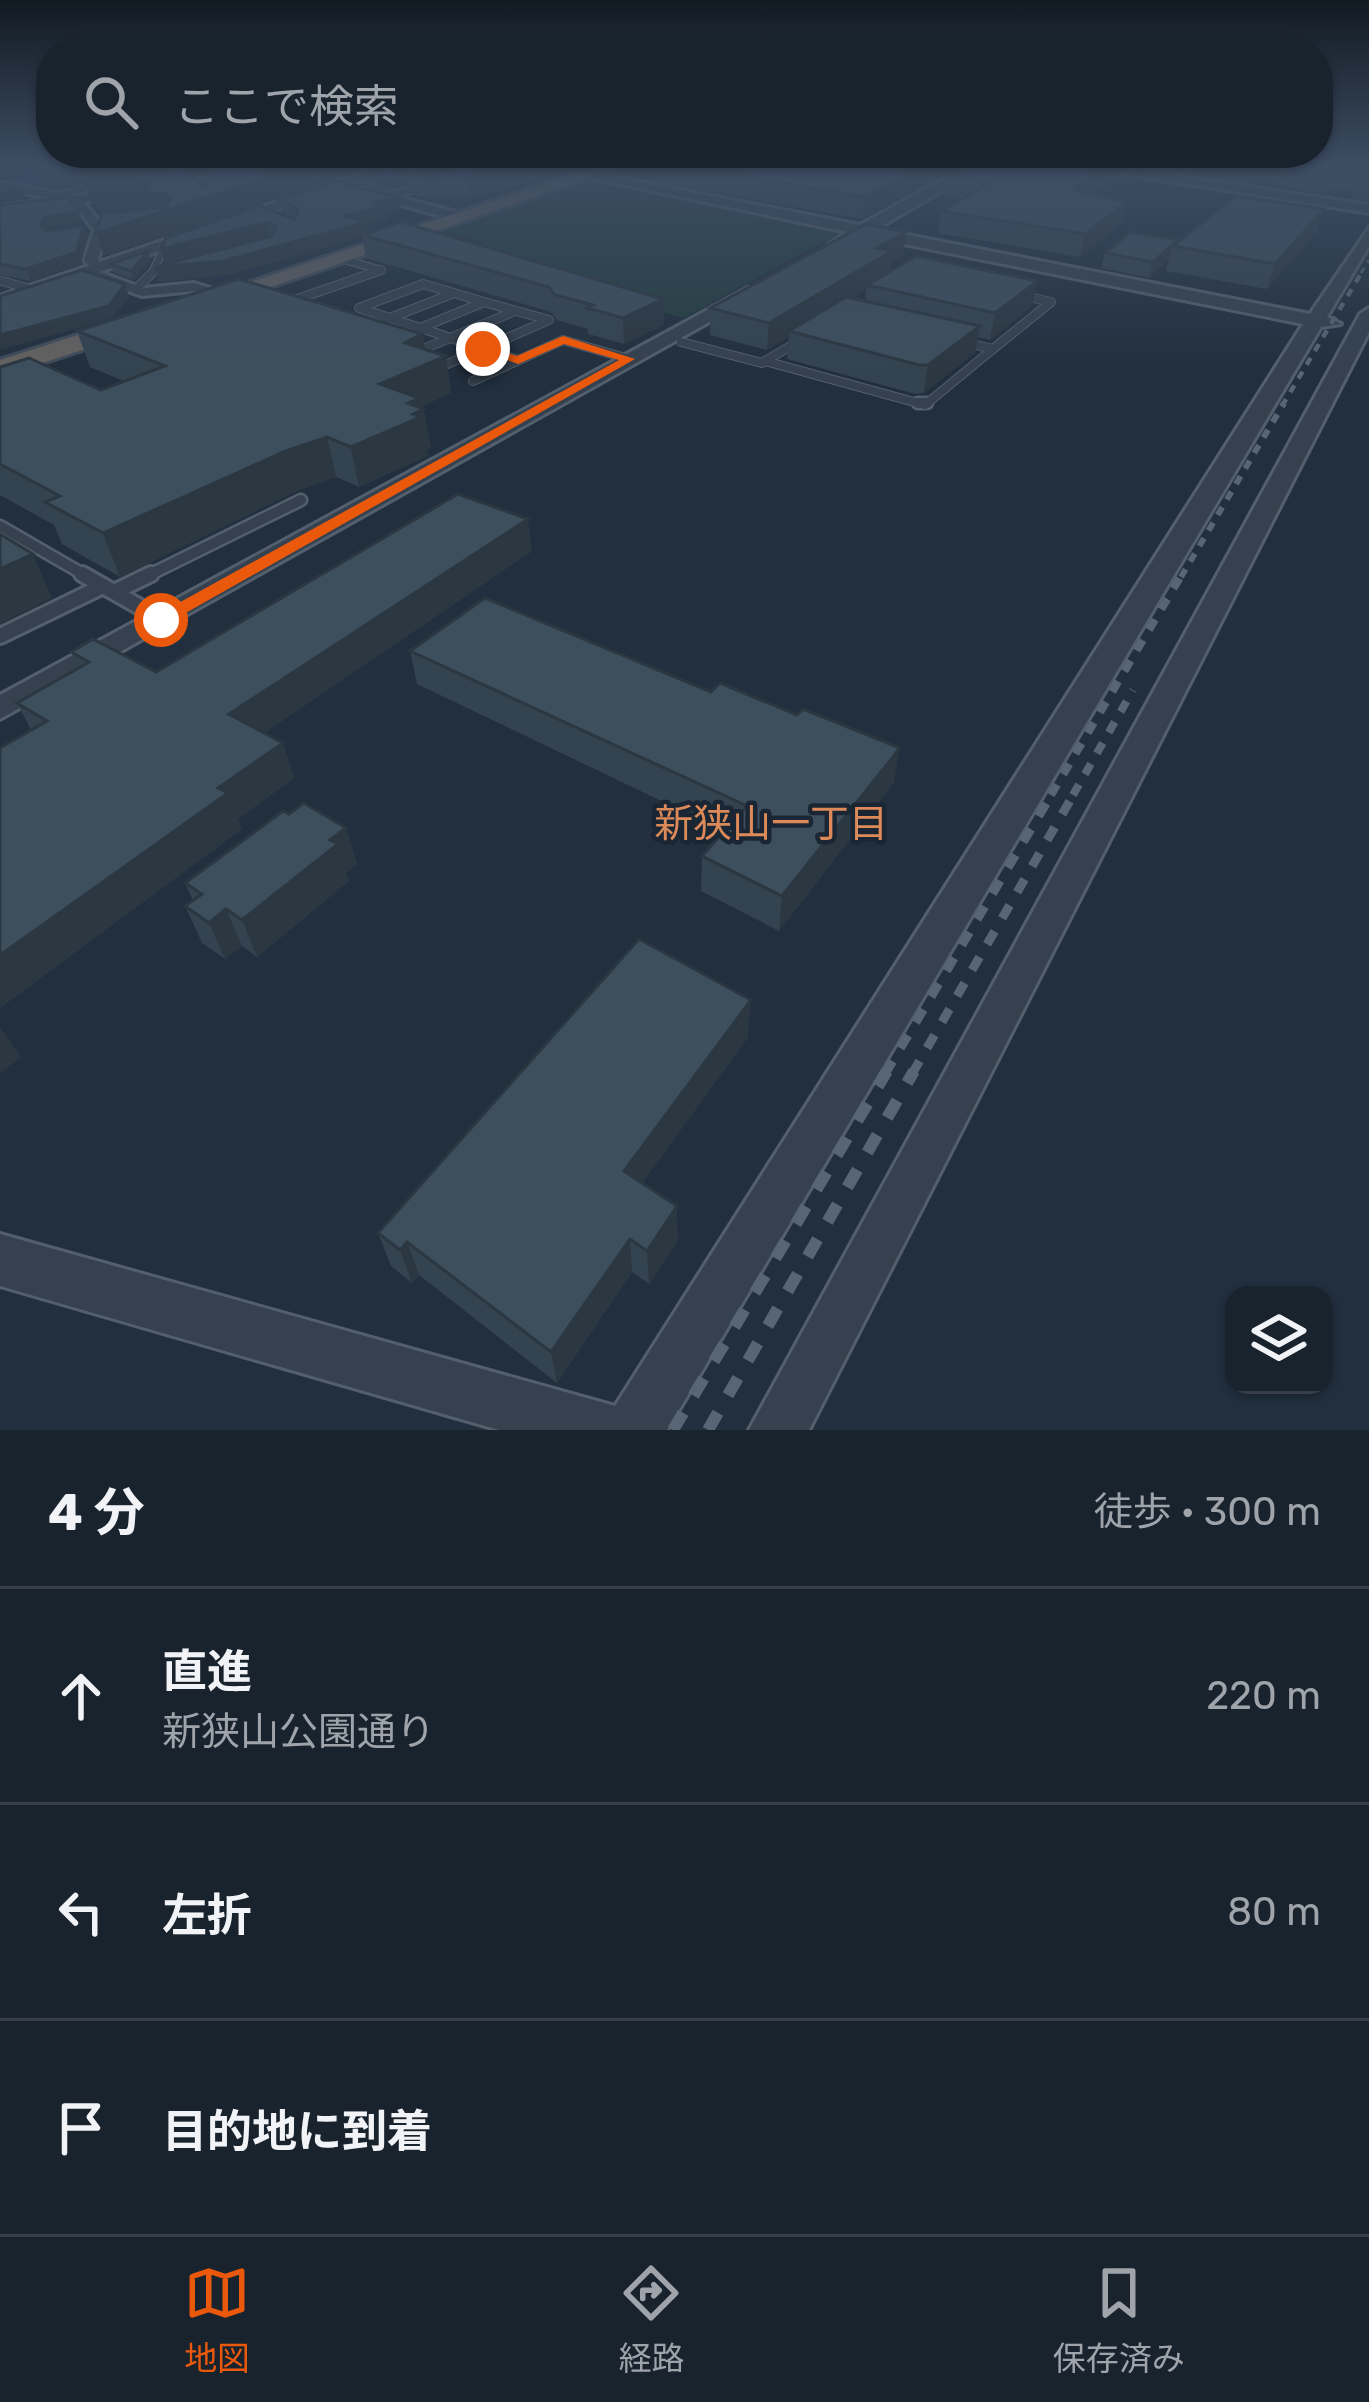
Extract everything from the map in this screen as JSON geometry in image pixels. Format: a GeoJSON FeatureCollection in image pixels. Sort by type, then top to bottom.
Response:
{"type":"FeatureCollection","features":[{"type":"Feature","properties":{"kind":"highway"},"geometry":{"type":"LineString","coordinates":[[0,365],[395,234]]}},
{"type":"Feature","properties":{"kind":"highway"},"geometry":{"type":"LineString","coordinates":[[0,365],[410,234]]}},
{"type":"Feature","properties":{"kind":"street"},"geometry":{"type":"LineString","coordinates":[[92,270],[95,234]]}},
{"type":"Feature","properties":{"kind":"street"},"geometry":{"type":"LineString","coordinates":[[0,302],[209,234]]}},
{"type":"Feature","properties":{"kind":"street"},"geometry":{"type":"LineString","coordinates":[[813,258],[856,234]]}},
{"type":"Feature","properties":{"kind":"street"},"geometry":{"type":"LineString","coordinates":[[778,1430],[1366,325],[1315,321],[881,234]]}},
{"type":"Feature","properties":{"kind":"street"},"geometry":{"type":"LineString","coordinates":[[634,1430],[1369,234]]}},
{"type":"Feature","properties":{"kind":"street"},"geometry":{"type":"LineString","coordinates":[[92,270],[139,290],[194,287],[216,292]]}},
{"type":"Feature","properties":{"kind":"street"},"geometry":{"type":"LineString","coordinates":[[0,709],[776,278]]}},
{"type":"Feature","properties":{"kind":"street"},"geometry":{"type":"LineString","coordinates":[[132,319],[139,290]]}},
{"type":"Feature","properties":{"kind":"street"},"geometry":{"type":"LineString","coordinates":[[0,1260],[601,1430]]}},
{"type":"Feature","properties":{"kind":"lane"},"geometry":{"type":"LineString","coordinates":[[139,290],[153,275],[165,246]]}},
{"type":"Feature","properties":{"kind":"lane"},"geometry":{"type":"LineString","coordinates":[[928,261],[950,248]]}},
{"type":"Feature","properties":{"kind":"lane"},"geometry":{"type":"LineString","coordinates":[[282,304],[381,270],[338,258]]}},
{"type":"Feature","properties":{"kind":"lane"},"geometry":{"type":"LineString","coordinates":[[153,275],[168,271]]}},
{"type":"Feature","properties":{"kind":"lane"},"geometry":{"type":"LineString","coordinates":[[2,281],[45,289]]}},
{"type":"Feature","properties":{"kind":"lane"},"geometry":{"type":"LineString","coordinates":[[341,315],[423,284],[549,320],[436,369]]}},
{"type":"Feature","properties":{"kind":"lane"},"geometry":{"type":"LineString","coordinates":[[681,341],[925,405],[1051,302],[1004,292]]}},
{"type":"Feature","properties":{"kind":"lane"},"geometry":{"type":"LineString","coordinates":[[349,334],[454,293]]}},
{"type":"Feature","properties":{"kind":"lane"},"geometry":{"type":"LineString","coordinates":[[310,294],[333,302]]}},
{"type":"Feature","properties":{"kind":"lane"},"geometry":{"type":"LineString","coordinates":[[404,334],[484,302]]}},
{"type":"Feature","properties":{"kind":"lane"},"geometry":{"type":"LineString","coordinates":[[359,308],[518,360]]}},
{"type":"Feature","properties":{"kind":"lane"},"geometry":{"type":"LineString","coordinates":[[404,357],[515,310]]}},
{"type":"Feature","properties":{"kind":"lane"},"geometry":{"type":"LineString","coordinates":[[765,362],[823,326]]}},
{"type":"Feature","properties":{"kind":"lane"},"geometry":{"type":"LineString","coordinates":[[950,339],[993,349]]}},
{"type":"Feature","properties":{"kind":"lane"},"geometry":{"type":"LineString","coordinates":[[473,381],[563,340],[629,359]]}},
{"type":"Feature","properties":{"kind":"lane"},"geometry":{"type":"LineString","coordinates":[[0,636],[301,500]]}},
{"type":"Feature","properties":{"kind":"lane"},"geometry":{"type":"LineString","coordinates":[[0,526],[161,620]]}},
{"type":"Feature","properties":{"kind":"green space"},"geometry":{"type":"Polygon","coordinates":[[[452,234],[838,234],[684,318],[450,255],[484,242],[452,234]]]}},
{"type":"Feature","properties":{"kind":"building"},"geometry":{"type":"Polygon","coordinates":[[[0,234],[81,234],[77,252],[26,269],[0,264],[0,234]]]}},
{"type":"Feature","properties":{"kind":"building"},"geometry":{"type":"Polygon","coordinates":[[[179,234],[222,234],[161,249],[166,238],[179,234]]]}},
{"type":"Feature","properties":{"kind":"building"},"geometry":{"type":"Polygon","coordinates":[[[324,234],[223,261],[155,267],[272,236],[324,234]]]}},
{"type":"Feature","properties":{"kind":"building"},"geometry":{"type":"Polygon","coordinates":[[[441,234],[663,299],[623,318],[555,295],[549,287],[362,235],[441,234]]]}},
{"type":"Feature","properties":{"kind":"building"},"geometry":{"type":"Polygon","coordinates":[[[848,234],[903,234],[877,248],[892,251],[769,323],[710,308],[848,234]]]}},
{"type":"Feature","properties":{"kind":"building"},"geometry":{"type":"Polygon","coordinates":[[[1129,234],[1178,240],[1153,262],[1105,253],[1129,234]]]}},
{"type":"Feature","properties":{"kind":"building"},"geometry":{"type":"Polygon","coordinates":[[[1188,234],[1302,234],[1275,264],[1173,246],[1188,234]]]}},
{"type":"Feature","properties":{"kind":"building"},"geometry":{"type":"Polygon","coordinates":[[[148,251],[131,271],[110,264],[148,251]]]}},
{"type":"Feature","properties":{"kind":"building"},"geometry":{"type":"Polygon","coordinates":[[[916,256],[1038,281],[995,313],[867,285],[916,256]]]}},
{"type":"Feature","properties":{"kind":"building"},"geometry":{"type":"Polygon","coordinates":[[[82,270],[125,284],[109,306],[0,335],[0,296],[82,270]]]}},
{"type":"Feature","properties":{"kind":"building"},"geometry":{"type":"Polygon","coordinates":[[[239,279],[422,334],[405,343],[446,356],[380,384],[419,398],[408,403],[424,409],[413,414],[421,417],[351,447],[327,437],[286,451],[103,533],[45,502],[60,496],[0,464],[0,367],[29,358],[101,390],[165,366],[77,331],[239,279]]]}},
{"type":"Feature","properties":{"kind":"building"},"geometry":{"type":"Polygon","coordinates":[[[846,297],[980,326],[928,365],[789,331],[846,297]]]}},
{"type":"Feature","properties":{"kind":"building"},"geometry":{"type":"Polygon","coordinates":[[[458,494],[528,519],[229,714],[283,743],[218,788],[228,793],[0,955],[0,748],[47,721],[17,703],[89,662],[71,652],[93,639],[156,672],[458,494]]]}},
{"type":"Feature","properties":{"kind":"building"},"geometry":{"type":"Polygon","coordinates":[[[0,534],[33,554],[0,569],[0,534]]]}},
{"type":"Feature","properties":{"kind":"building"},"geometry":{"type":"Polygon","coordinates":[[[485,598],[711,692],[720,683],[797,715],[803,709],[900,748],[782,896],[702,856],[747,806],[410,651],[485,598]]]}},
{"type":"Feature","properties":{"kind":"building"},"geometry":{"type":"Polygon","coordinates":[[[304,803],[346,828],[330,840],[338,844],[242,920],[226,909],[209,923],[185,906],[202,894],[185,883],[283,811],[289,814],[304,803]]]}},
{"type":"Feature","properties":{"kind":"building"},"geometry":{"type":"Polygon","coordinates":[[[639,939],[751,1000],[624,1171],[677,1206],[647,1251],[630,1239],[551,1352],[407,1242],[400,1250],[378,1233],[639,939]]]}},
{"type":"Feature","properties":{"kind":"railway"},"geometry":{"type":"LineString","coordinates":[[1361,273],[1369,260]]}},
{"type":"Feature","properties":{"kind":"railway"},"geometry":{"type":"LineString","coordinates":[[1282,406],[1363,270]]}},
{"type":"Feature","properties":{"kind":"railway"},"geometry":{"type":"LineString","coordinates":[[1181,577],[1284,403]]}},
{"type":"Feature","properties":{"kind":"railway"},"geometry":{"type":"LineString","coordinates":[[1051,795],[1182,574]]}},
{"type":"Feature","properties":{"kind":"railway"},"geometry":{"type":"LineString","coordinates":[[1073,795],[1133,690]]}},
{"type":"Feature","properties":{"kind":"railway"},"geometry":{"type":"LineString","coordinates":[[885,1074],[1053,792]]}},
{"type":"Feature","properties":{"kind":"railway"},"geometry":{"type":"LineString","coordinates":[[912,1074],[1075,792]]}},
{"type":"Feature","properties":{"kind":"railway"},"geometry":{"type":"LineString","coordinates":[[673,1430],[887,1071]]}},
{"type":"Feature","properties":{"kind":"railway"},"geometry":{"type":"LineString","coordinates":[[708,1430],[914,1071]]}},
{"type":"Feature","properties":{"kind":"district","name":"新狭山一丁目"},"geometry":{"type":"Point","coordinates":[771,824]}},
{"type":"Feature","properties":{"kind":"route"},"geometry":{"type":"LineString","coordinates":[[161,620],[629,359],[563,340],[518,360],[483,349]]}}]}
